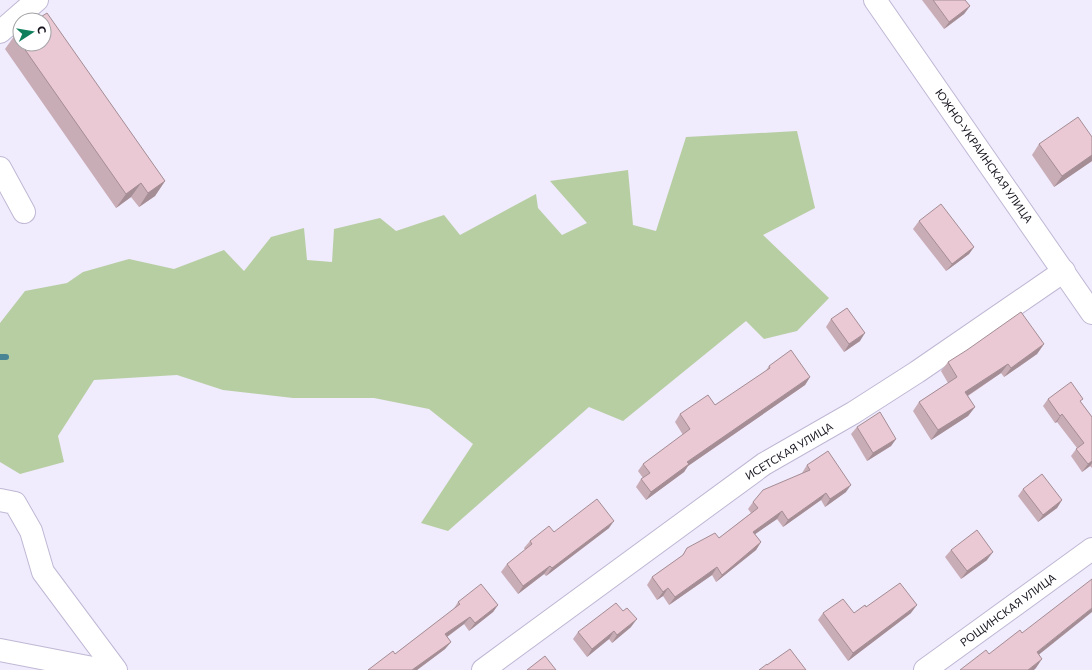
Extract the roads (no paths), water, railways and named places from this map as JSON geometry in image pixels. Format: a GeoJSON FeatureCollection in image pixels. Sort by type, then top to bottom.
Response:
{"type":"FeatureCollection","features":[{"type":"Feature","properties":{"kind":"street"},"geometry":{"type":"LineString","coordinates":[[0,32],[37,0]]}},
{"type":"Feature","properties":{"kind":"street","name":"ЮЖНО-УКРАИНСКАЯ УЛИЦА"},"geometry":{"type":"LineString","coordinates":[[875,0],[1092,313]]}},
{"type":"Feature","properties":{"kind":"street"},"geometry":{"type":"LineString","coordinates":[[0,168],[24,212]]}},
{"type":"Feature","properties":{"kind":"street","name":"ИСЕТСКАЯ УЛИЦА"},"geometry":{"type":"LineString","coordinates":[[483,670],[764,464],[853,413],[917,372],[1064,271]]}},
{"type":"Feature","properties":{"kind":"street"},"geometry":{"type":"LineString","coordinates":[[0,500],[15,503],[31,530],[43,572],[116,670]]}},
{"type":"Feature","properties":{"kind":"street","name":"РОЩИНСКАЯ УЛИЦА"},"geometry":{"type":"LineString","coordinates":[[925,670],[1092,549]]}},
{"type":"Feature","properties":{"kind":"street"},"geometry":{"type":"LineString","coordinates":[[0,650],[103,670]]}},
{"type":"Feature","properties":{"kind":"waterway"},"geometry":{"type":"LineString","coordinates":[[0,357],[6,357]]}}]}
